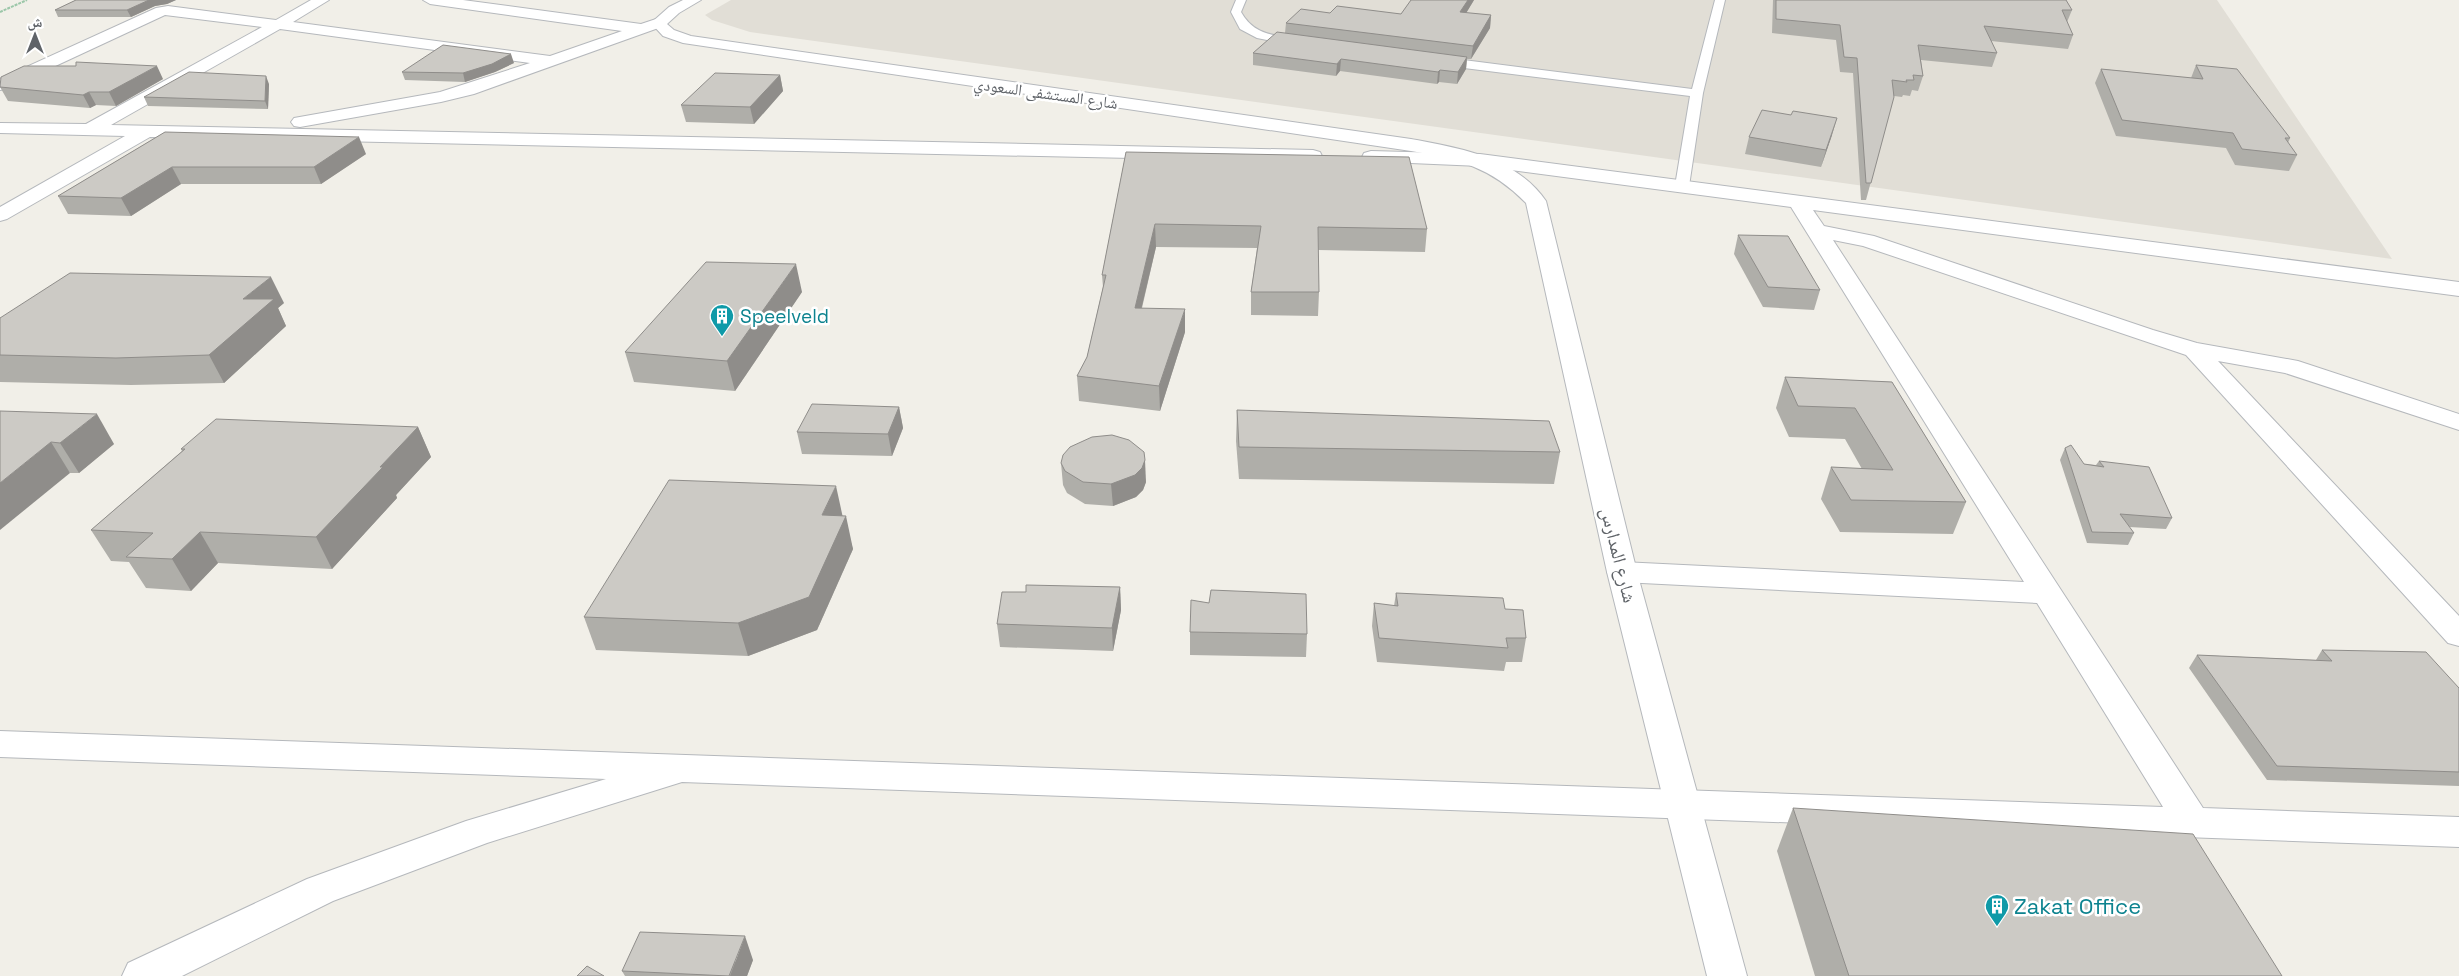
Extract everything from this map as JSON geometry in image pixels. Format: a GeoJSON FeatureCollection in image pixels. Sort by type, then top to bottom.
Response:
{"type":"FeatureCollection","features":[{"type":"Feature","properties":{"kind":"street"},"geometry":{"type":"LineString","coordinates":[[90,130],[322,0]]}},
{"type":"Feature","properties":{"kind":"street"},"geometry":{"type":"LineString","coordinates":[[430,0],[641,29]]}},
{"type":"Feature","properties":{"kind":"street"},"geometry":{"type":"LineString","coordinates":[[238,132],[441,97],[468,90],[659,23],[674,10],[694,0]]}},
{"type":"Feature","properties":{"kind":"street"},"geometry":{"type":"LineString","coordinates":[[0,85],[161,11],[176,11],[281,24],[552,61]]}},
{"type":"Feature","properties":{"kind":"street","name":"شارع المستشفى السعودي"},"geometry":{"type":"LineString","coordinates":[[659,23],[662,29],[673,35],[705,42],[1025,90],[1359,137],[1480,160]]}},
{"type":"Feature","properties":{"kind":"street"},"geometry":{"type":"LineString","coordinates":[[0,128],[1334,156]]}},
{"type":"Feature","properties":{"kind":"street"},"geometry":{"type":"LineString","coordinates":[[0,215],[147,131]]}},
{"type":"Feature","properties":{"kind":"street"},"geometry":{"type":"LineString","coordinates":[[1353,157],[1480,160],[2459,289]]}},
{"type":"Feature","properties":{"kind":"street","name":"شارع المدارس"},"geometry":{"type":"LineString","coordinates":[[1480,160],[1520,183],[1536,201],[1622,572],[1727,976]]}},
{"type":"Feature","properties":{"kind":"street"},"geometry":{"type":"LineString","coordinates":[[1798,202],[2192,822]]}},
{"type":"Feature","properties":{"kind":"street"},"geometry":{"type":"LineString","coordinates":[[1815,231],[1867,240],[2102,321],[2194,350],[2289,366],[2459,422]]}},
{"type":"Feature","properties":{"kind":"street"},"geometry":{"type":"LineString","coordinates":[[2194,350],[2459,635]]}},
{"type":"Feature","properties":{"kind":"street"},"geometry":{"type":"LineString","coordinates":[[1622,572],[2045,593]]}},
{"type":"Feature","properties":{"kind":"street"},"geometry":{"type":"LineString","coordinates":[[0,744],[2459,832]]}},
{"type":"Feature","properties":{"kind":"street"},"geometry":{"type":"LineString","coordinates":[[142,976],[320,890],[480,831],[689,768]]}},
{"type":"Feature","properties":{"kind":"lane"},"geometry":{"type":"LineString","coordinates":[[1241,0],[1236,12],[1244,27],[1261,36],[1306,44]]}},
{"type":"Feature","properties":{"kind":"lane"},"geometry":{"type":"LineString","coordinates":[[1682,186],[1697,93],[1720,0]]}},
{"type":"Feature","properties":{"kind":"lane"},"geometry":{"type":"LineString","coordinates":[[1424,59],[1697,93]]}},
{"type":"Feature","properties":{"kind":"path"},"geometry":{"type":"LineString","coordinates":[[0,12],[27,0]]}},
{"type":"Feature","properties":{"kind":"shaded area"},"geometry":{"type":"Polygon","coordinates":[[[731,0],[2217,0],[2392,259],[750,32],[712,20],[705,15],[731,0]]]}},
{"type":"Feature","properties":{"kind":"building"},"geometry":{"type":"Polygon","coordinates":[[[76,0],[149,0],[127,10],[55,10],[76,0]]]}},
{"type":"Feature","properties":{"kind":"building"},"geometry":{"type":"Polygon","coordinates":[[[1411,0],[1468,0],[1460,12],[1491,15],[1473,46],[1286,23],[1301,9],[1330,13],[1337,6],[1401,14],[1411,0]]]}},
{"type":"Feature","properties":{"kind":"building"},"geometry":{"type":"Polygon","coordinates":[[[1776,0],[2066,0],[2072,10],[2062,10],[2073,35],[1984,26],[1997,53],[1918,45],[1923,76],[1913,75],[1914,80],[1906,80],[1907,82],[1892,80],[1894,97],[1871,183],[1866,183],[1857,58],[1844,57],[1840,25],[1776,19],[1776,0]]]}},
{"type":"Feature","properties":{"kind":"building"},"geometry":{"type":"Polygon","coordinates":[[[1277,32],[1467,57],[1458,72],[1440,70],[1438,72],[1341,59],[1337,64],[1253,53],[1277,32]]]}},
{"type":"Feature","properties":{"kind":"building"},"geometry":{"type":"Polygon","coordinates":[[[443,45],[511,54],[492,64],[463,73],[402,72],[443,45]]]}},
{"type":"Feature","properties":{"kind":"building"},"geometry":{"type":"Polygon","coordinates":[[[76,62],[157,66],[109,92],[89,92],[83,95],[0,87],[1,77],[24,66],[76,66],[76,62]]]}},
{"type":"Feature","properties":{"kind":"building"},"geometry":{"type":"Polygon","coordinates":[[[2196,65],[2237,69],[2290,138],[2285,138],[2297,155],[2242,149],[2233,133],[2122,120],[2101,69],[2203,79],[2196,65]]]}},
{"type":"Feature","properties":{"kind":"building"},"geometry":{"type":"Polygon","coordinates":[[[189,72],[266,76],[265,101],[144,97],[189,72]]]}},
{"type":"Feature","properties":{"kind":"building"},"geometry":{"type":"Polygon","coordinates":[[[715,73],[780,75],[750,107],[681,105],[715,73]]]}},
{"type":"Feature","properties":{"kind":"building"},"geometry":{"type":"Polygon","coordinates":[[[1762,110],[1791,115],[1793,111],[1837,118],[1826,150],[1749,137],[1762,110]]]}},
{"type":"Feature","properties":{"kind":"building"},"geometry":{"type":"Polygon","coordinates":[[[165,132],[359,137],[314,167],[172,167],[121,198],[58,196],[165,132]]]}},
{"type":"Feature","properties":{"kind":"building"},"geometry":{"type":"Polygon","coordinates":[[[1126,152],[1409,157],[1427,229],[1318,227],[1319,292],[1251,292],[1261,226],[1155,224],[1135,308],[1185,309],[1159,386],[1077,376],[1087,357],[1106,275],[1102,275],[1126,152]]]}},
{"type":"Feature","properties":{"kind":"building"},"geometry":{"type":"Polygon","coordinates":[[[1738,235],[1788,236],[1820,290],[1768,287],[1738,235]]]}},
{"type":"Feature","properties":{"kind":"building"},"geometry":{"type":"Polygon","coordinates":[[[706,262],[796,264],[727,361],[625,352],[706,262]]]}},
{"type":"Feature","properties":{"kind":"building"},"geometry":{"type":"Polygon","coordinates":[[[70,273],[271,277],[243,299],[274,299],[209,355],[116,358],[0,355],[0,318],[70,273]]]}},
{"type":"Feature","properties":{"kind":"building"},"geometry":{"type":"Polygon","coordinates":[[[1785,377],[1892,382],[1966,502],[1851,500],[1831,467],[1893,470],[1855,408],[1798,406],[1785,377]]]}},
{"type":"Feature","properties":{"kind":"building"},"geometry":{"type":"Polygon","coordinates":[[[812,404],[899,407],[888,434],[797,432],[812,404]]]}},
{"type":"Feature","properties":{"kind":"building"},"geometry":{"type":"Polygon","coordinates":[[[1237,410],[1549,421],[1560,452],[1239,447],[1237,410]]]}},
{"type":"Feature","properties":{"kind":"building"},"geometry":{"type":"Polygon","coordinates":[[[0,411],[97,414],[60,443],[51,442],[0,483],[0,411]]]}},
{"type":"Feature","properties":{"kind":"building"},"geometry":{"type":"Polygon","coordinates":[[[216,419],[418,427],[380,467],[383,467],[316,537],[200,532],[172,559],[126,557],[153,533],[91,530],[185,449],[181,449],[216,419]]]}},
{"type":"Feature","properties":{"kind":"building"},"geometry":{"type":"Polygon","coordinates":[[[1112,435],[1129,440],[1144,452],[1145,460],[1142,468],[1135,475],[1111,484],[1083,482],[1065,471],[1061,463],[1063,455],[1070,447],[1092,437],[1112,435]]]}},
{"type":"Feature","properties":{"kind":"building"},"geometry":{"type":"Polygon","coordinates":[[[2071,445],[2084,464],[2104,467],[2099,461],[2149,467],[2172,518],[2120,514],[2134,533],[2092,532],[2065,448],[2071,445]]]}},
{"type":"Feature","properties":{"kind":"building"},"geometry":{"type":"Polygon","coordinates":[[[669,480],[836,486],[822,515],[846,516],[809,597],[738,623],[584,617],[669,480]]]}},
{"type":"Feature","properties":{"kind":"building"},"geometry":{"type":"Polygon","coordinates":[[[1026,585],[1120,587],[1112,628],[997,624],[1002,592],[1026,592],[1026,585]]]}},
{"type":"Feature","properties":{"kind":"building"},"geometry":{"type":"Polygon","coordinates":[[[1211,590],[1306,594],[1307,634],[1190,632],[1191,600],[1209,603],[1211,590]]]}},
{"type":"Feature","properties":{"kind":"building"},"geometry":{"type":"Polygon","coordinates":[[[1396,593],[1503,598],[1505,609],[1523,610],[1526,638],[1506,638],[1508,648],[1379,638],[1374,603],[1398,606],[1396,593]]]}},
{"type":"Feature","properties":{"kind":"building"},"geometry":{"type":"Polygon","coordinates":[[[2322,650],[2426,652],[2459,688],[2459,772],[2277,766],[2197,655],[2332,661],[2322,650]]]}},
{"type":"Feature","properties":{"kind":"building","name":"Zakat Office"},"geometry":{"type":"Polygon","coordinates":[[[1793,808],[2193,834],[2282,976],[1849,976],[1793,808]]]}},
{"type":"Feature","properties":{"kind":"building"},"geometry":{"type":"Polygon","coordinates":[[[640,932],[745,936],[729,976],[622,971],[640,932]]]}},
{"type":"Feature","properties":{"kind":"building"},"geometry":{"type":"Polygon","coordinates":[[[587,966],[604,976],[577,976],[587,966]]]}},
{"type":"Feature","properties":{"kind":"place","name":"Speelveld"},"geometry":{"type":"Point","coordinates":[722,337]}},
{"type":"Feature","properties":{"kind":"place","name":"Zakat Office"},"geometry":{"type":"Point","coordinates":[1997,927]}}]}
